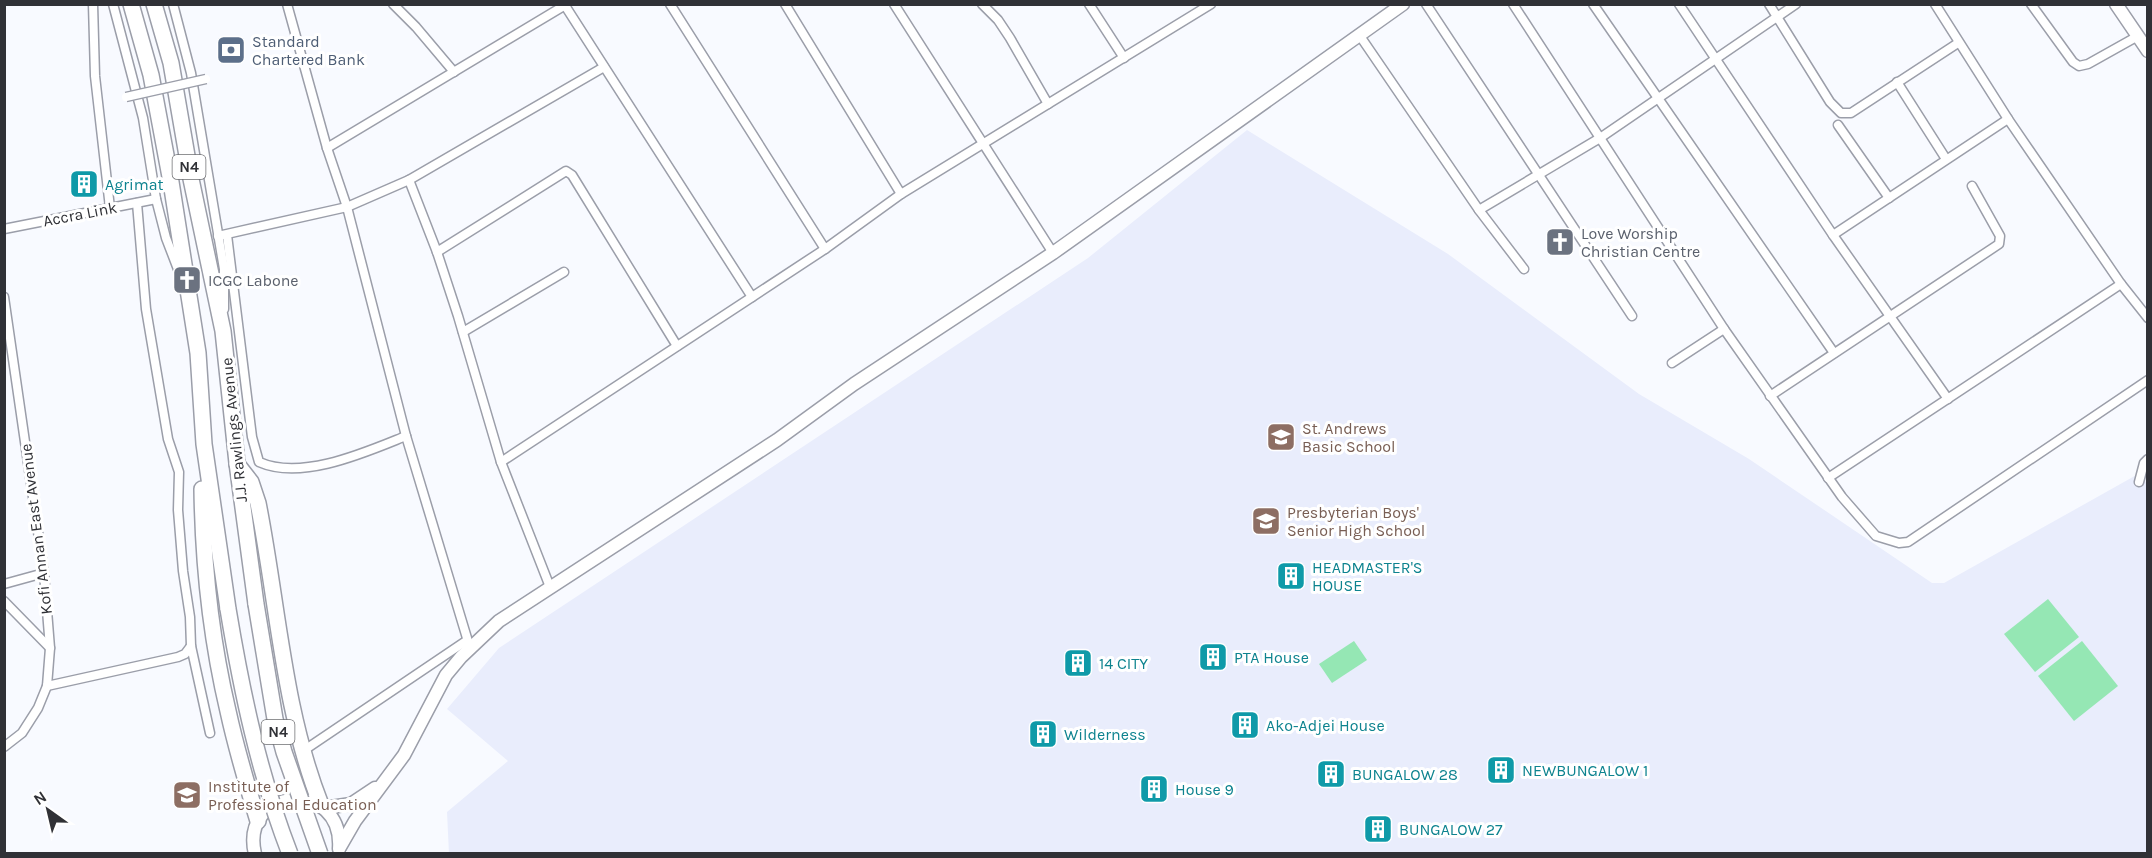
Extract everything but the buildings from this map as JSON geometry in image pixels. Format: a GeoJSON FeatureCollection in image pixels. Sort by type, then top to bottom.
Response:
{"type":"FeatureCollection","features":[{"type":"Feature","properties":{"kind":"highway","name":"J.J. Rawlings Avenue"},"geometry":{"type":"LineString","coordinates":[[131,4],[151,75],[171,182],[198,353],[204,444],[242,691],[253,738],[290,854]]}},
{"type":"Feature","properties":{"kind":"highway","name":"J.J. Rawlings Avenue"},"geometry":{"type":"LineString","coordinates":[[154,4],[171,63],[191,179],[223,331],[237,463],[268,684],[287,762],[320,854]]}},
{"type":"Feature","properties":{"kind":"highway"},"geometry":{"type":"LineString","coordinates":[[204,444],[202,532],[216,643],[227,710],[258,821]]}},
{"type":"Feature","properties":{"kind":"highway"},"geometry":{"type":"LineString","coordinates":[[237,463],[250,482],[258,503],[288,685],[303,752],[323,807]]}},
{"type":"Feature","properties":{"kind":"street"},"geometry":{"type":"LineString","coordinates":[[93,4],[95,76],[110,208]]}},
{"type":"Feature","properties":{"kind":"street"},"geometry":{"type":"LineString","coordinates":[[113,4],[143,118],[156,200],[166,238],[187,293]]}},
{"type":"Feature","properties":{"kind":"street"},"geometry":{"type":"LineString","coordinates":[[173,4],[191,73],[223,236],[252,437],[259,462],[282,469],[333,462],[406,436]]}},
{"type":"Feature","properties":{"kind":"street"},"geometry":{"type":"LineString","coordinates":[[287,4],[327,148],[347,207],[406,436],[468,645]]}},
{"type":"Feature","properties":{"kind":"street"},"geometry":{"type":"LineString","coordinates":[[393,4],[454,72]]}},
{"type":"Feature","properties":{"kind":"street"},"geometry":{"type":"LineString","coordinates":[[670,4],[825,249]]}},
{"type":"Feature","properties":{"kind":"street"},"geometry":{"type":"LineString","coordinates":[[785,4],[901,194]]}},
{"type":"Feature","properties":{"kind":"street"},"geometry":{"type":"LineString","coordinates":[[894,4],[1053,253]]}},
{"type":"Feature","properties":{"kind":"street"},"geometry":{"type":"LineString","coordinates":[[982,4],[998,20],[1010,38],[1048,104]]}},
{"type":"Feature","properties":{"kind":"street"},"geometry":{"type":"LineString","coordinates":[[1089,4],[1124,58]]}},
{"type":"Feature","properties":{"kind":"street"},"geometry":{"type":"LineString","coordinates":[[501,462],[825,249],[901,194],[1124,58],[1196,8],[1211,4]]}},
{"type":"Feature","properties":{"kind":"street"},"geometry":{"type":"LineString","coordinates":[[303,752],[468,645],[550,587],[777,440],[854,384],[1053,253],[1403,4]]}},
{"type":"Feature","properties":{"kind":"street"},"geometry":{"type":"LineString","coordinates":[[1426,4],[1632,316]]}},
{"type":"Feature","properties":{"kind":"street"},"geometry":{"type":"LineString","coordinates":[[1513,4],[1770,396],[1842,498],[1876,536],[1899,543],[1908,542],[2148,380]]}},
{"type":"Feature","properties":{"kind":"street"},"geometry":{"type":"LineString","coordinates":[[1593,4],[1833,352]]}},
{"type":"Feature","properties":{"kind":"street"},"geometry":{"type":"LineString","coordinates":[[1679,4],[1833,235],[1948,399]]}},
{"type":"Feature","properties":{"kind":"street"},"geometry":{"type":"LineString","coordinates":[[1769,4],[1830,102],[1841,113],[1851,113],[1958,43]]}},
{"type":"Feature","properties":{"kind":"street"},"geometry":{"type":"LineString","coordinates":[[1479,210],[1600,138],[1796,4]]}},
{"type":"Feature","properties":{"kind":"street"},"geometry":{"type":"LineString","coordinates":[[1935,4],[2008,119],[2121,284],[2148,318]]}},
{"type":"Feature","properties":{"kind":"street"},"geometry":{"type":"LineString","coordinates":[[2031,4],[2073,62],[2079,66],[2088,64],[2138,36]]}},
{"type":"Feature","properties":{"kind":"street"},"geometry":{"type":"LineString","coordinates":[[327,148],[565,5],[752,297]]}},
{"type":"Feature","properties":{"kind":"street"},"geometry":{"type":"LineString","coordinates":[[2121,6],[2148,51]]}},
{"type":"Feature","properties":{"kind":"street"},"geometry":{"type":"LineString","coordinates":[[1360,36],[1479,210],[1524,269]]}},
{"type":"Feature","properties":{"kind":"street"},"geometry":{"type":"LineString","coordinates":[[223,236],[347,207],[409,180],[604,67]]}},
{"type":"Feature","properties":{"kind":"street"},"geometry":{"type":"LineString","coordinates":[[126,97],[207,79]]}},
{"type":"Feature","properties":{"kind":"street"},"geometry":{"type":"LineString","coordinates":[[1897,82],[1947,159]]}},
{"type":"Feature","properties":{"kind":"street"},"geometry":{"type":"LineString","coordinates":[[1833,235],[2008,119]]}},
{"type":"Feature","properties":{"kind":"street"},"geometry":{"type":"LineString","coordinates":[[1838,125],[1889,198]]}},
{"type":"Feature","properties":{"kind":"street"},"geometry":{"type":"LineString","coordinates":[[437,252],[566,171],[572,175],[677,346]]}},
{"type":"Feature","properties":{"kind":"street"},"geometry":{"type":"LineString","coordinates":[[409,180],[437,252],[501,462],[550,587]]}},
{"type":"Feature","properties":{"kind":"street"},"geometry":{"type":"LineString","coordinates":[[1770,396],[1833,352],[1999,244],[2000,236],[1972,186]]}},
{"type":"Feature","properties":{"kind":"street","name":"Accra Link"},"geometry":{"type":"LineString","coordinates":[[4,229],[156,200]]}},
{"type":"Feature","properties":{"kind":"street"},"geometry":{"type":"LineString","coordinates":[[136,203],[146,309],[168,439],[179,472],[178,510],[191,646],[210,733]]}},
{"type":"Feature","properties":{"kind":"street"},"geometry":{"type":"LineString","coordinates":[[223,236],[223,331]]}},
{"type":"Feature","properties":{"kind":"street"},"geometry":{"type":"LineString","coordinates":[[463,332],[564,272]]}},
{"type":"Feature","properties":{"kind":"street"},"geometry":{"type":"LineString","coordinates":[[1828,478],[2121,284]]}},
{"type":"Feature","properties":{"kind":"street","name":"Kofi Annan East Avenue"},"geometry":{"type":"LineString","coordinates":[[4,297],[44,573],[50,648],[47,686],[30,722],[22,733],[4,747]]}},
{"type":"Feature","properties":{"kind":"street"},"geometry":{"type":"LineString","coordinates":[[1672,363],[1724,328]]}},
{"type":"Feature","properties":{"kind":"street"},"geometry":{"type":"LineString","coordinates":[[2139,482],[2144,463],[2148,459]]}},
{"type":"Feature","properties":{"kind":"street"},"geometry":{"type":"LineString","coordinates":[[4,584],[44,573]]}},
{"type":"Feature","properties":{"kind":"street"},"geometry":{"type":"LineString","coordinates":[[4,601],[50,648]]}},
{"type":"Feature","properties":{"kind":"street"},"geometry":{"type":"LineString","coordinates":[[339,850],[355,821],[388,778],[415,735],[446,675],[468,645]]}},
{"type":"Feature","properties":{"kind":"street"},"geometry":{"type":"LineString","coordinates":[[47,686],[178,657],[185,654],[191,646]]}},
{"type":"Feature","properties":{"kind":"street"},"geometry":{"type":"LineString","coordinates":[[323,807],[351,804],[388,778]]}},
{"type":"Feature","properties":{"kind":"street"},"geometry":{"type":"LineString","coordinates":[[255,853],[254,832],[258,821],[277,802],[291,798],[306,799],[323,807],[336,826],[339,850]]}},
{"type":"Feature","properties":{"kind":"shaded area","name":"Presbyterian Boys' Senior High School"},"geometry":{"type":"Polygon","coordinates":[[[1247,130],[1448,254],[1639,394],[1749,459],[1932,583],[1944,583],[2140,473],[2147,484],[2147,853],[449,854],[447,812],[508,761],[447,709],[499,648],[1088,258],[1247,130]]]}},
{"type":"Feature","properties":{"kind":"green space"},"geometry":{"type":"Polygon","coordinates":[[[2048,599],[2079,637],[2035,672],[2004,634],[2048,599]]]}},
{"type":"Feature","properties":{"kind":"green space"},"geometry":{"type":"Polygon","coordinates":[[[1354,641],[1367,660],[1332,683],[1319,664],[1354,641]]]}},
{"type":"Feature","properties":{"kind":"green space"},"geometry":{"type":"Polygon","coordinates":[[[2082,641],[2118,686],[2074,721],[2038,676],[2082,641]]]}},
{"type":"Feature","properties":{"kind":"place","name":"Standard Chartered Bank"},"geometry":{"type":"Point","coordinates":[231,50]}},
{"type":"Feature","properties":{"kind":"place","name":"Agrimat"},"geometry":{"type":"Point","coordinates":[84,184]}},
{"type":"Feature","properties":{"kind":"place","name":"Love Worship Christian Centre"},"geometry":{"type":"Point","coordinates":[1560,242]}},
{"type":"Feature","properties":{"kind":"place","name":"ICGC Labone"},"geometry":{"type":"Point","coordinates":[187,280]}},
{"type":"Feature","properties":{"kind":"place","name":"St. Andrews Basic School"},"geometry":{"type":"Point","coordinates":[1281,437]}},
{"type":"Feature","properties":{"kind":"place","name":"Presbyterian Boys' Senior High School"},"geometry":{"type":"Point","coordinates":[1266,521]}},
{"type":"Feature","properties":{"kind":"place","name":"HEADMASTER'S HOUSE"},"geometry":{"type":"Point","coordinates":[1291,576]}},
{"type":"Feature","properties":{"kind":"place","name":"PTA House"},"geometry":{"type":"Point","coordinates":[1213,657]}},
{"type":"Feature","properties":{"kind":"place","name":"14 CITY"},"geometry":{"type":"Point","coordinates":[1078,663]}},
{"type":"Feature","properties":{"kind":"place","name":"Ako-Adjei House"},"geometry":{"type":"Point","coordinates":[1245,725]}},
{"type":"Feature","properties":{"kind":"place","name":"Wilderness"},"geometry":{"type":"Point","coordinates":[1043,734]}},
{"type":"Feature","properties":{"kind":"place","name":"NEWBUNGALOW 1"},"geometry":{"type":"Point","coordinates":[1501,770]}},
{"type":"Feature","properties":{"kind":"place","name":"BUNGALOW 28"},"geometry":{"type":"Point","coordinates":[1331,774]}},
{"type":"Feature","properties":{"kind":"place","name":"House 9"},"geometry":{"type":"Point","coordinates":[1154,789]}},
{"type":"Feature","properties":{"kind":"place","name":"Institute of Professional Education"},"geometry":{"type":"Point","coordinates":[187,795]}},
{"type":"Feature","properties":{"kind":"place","name":"BUNGALOW 27"},"geometry":{"type":"Point","coordinates":[1378,829]}}]}
